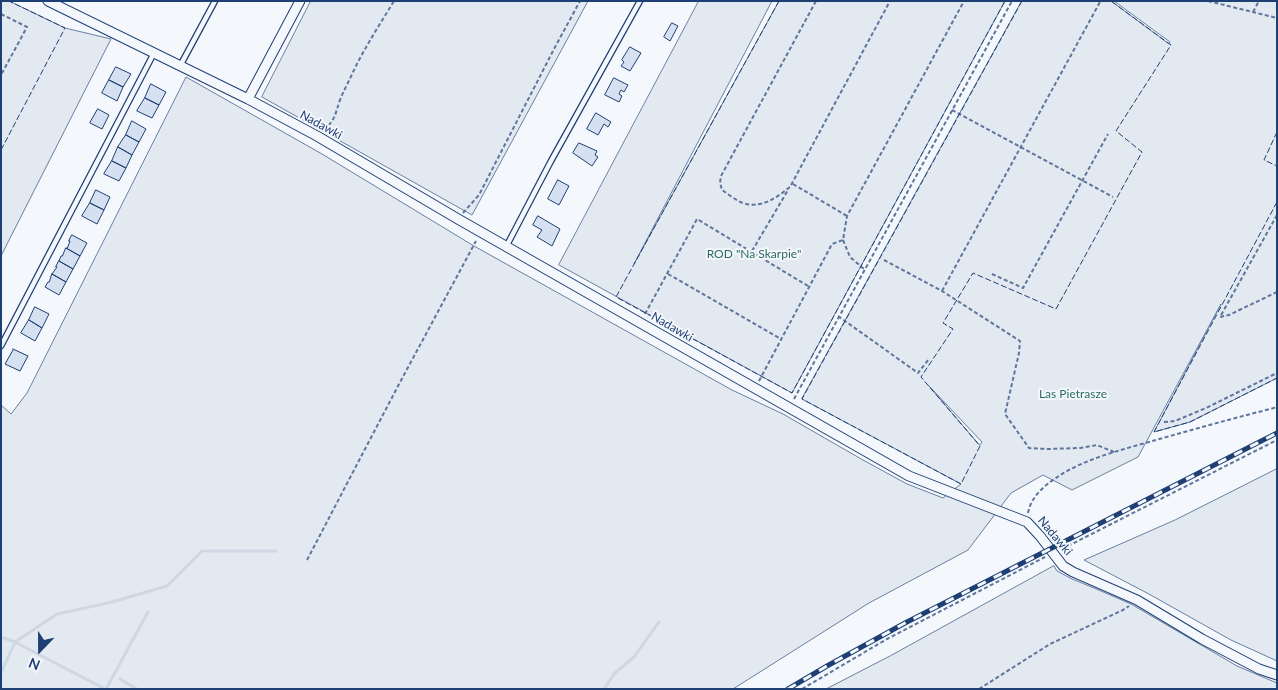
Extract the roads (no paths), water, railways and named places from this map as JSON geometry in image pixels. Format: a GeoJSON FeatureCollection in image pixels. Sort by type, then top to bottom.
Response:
{"type":"FeatureCollection","features":[{"type":"Feature","properties":{"kind":"street","name":"Nadawki"},"geometry":{"type":"LineString","coordinates":[[48,1],[248,99],[317,136],[506,247],[909,476],[1027,522],[1063,566],[1137,600],[1202,639],[1259,669],[1277,676]]}},
{"type":"Feature","properties":{"kind":"street"},"geometry":{"type":"LineString","coordinates":[[248,99],[300,1]]}},
{"type":"Feature","properties":{"kind":"lane"},"geometry":{"type":"LineString","coordinates":[[180,66],[215,1]]}},
{"type":"Feature","properties":{"kind":"lane"},"geometry":{"type":"LineString","coordinates":[[506,247],[551,161],[640,1]]}},
{"type":"Feature","properties":{"kind":"lane"},"geometry":{"type":"LineString","coordinates":[[1,346],[154,53]]}},
{"type":"Feature","properties":{"kind":"waterway"},"geometry":{"type":"LineString","coordinates":[[1,673],[15,642],[57,614],[112,602],[167,586],[202,551],[276,551]]}},
{"type":"Feature","properties":{"kind":"waterway"},"geometry":{"type":"LineString","coordinates":[[106,689],[148,612]]}},
{"type":"Feature","properties":{"kind":"waterway"},"geometry":{"type":"LineString","coordinates":[[604,689],[615,673],[634,657],[659,622]]}},
{"type":"Feature","properties":{"kind":"waterway"},"geometry":{"type":"LineString","coordinates":[[1,637],[15,642],[105,689]]}},
{"type":"Feature","properties":{"kind":"waterway"},"geometry":{"type":"LineString","coordinates":[[120,679],[137,689]]}},
{"type":"Feature","properties":{"kind":"railway"},"geometry":{"type":"LineString","coordinates":[[788,689],[905,623],[1277,433]]}},
{"type":"Feature","properties":{"kind":"park label","name":"ROD \"Na Skarpie\""},"geometry":{"type":"Point","coordinates":[754,254]}},
{"type":"Feature","properties":{"kind":"park label","name":"Las Pietrasze"},"geometry":{"type":"Point","coordinates":[1073,394]}}]}
